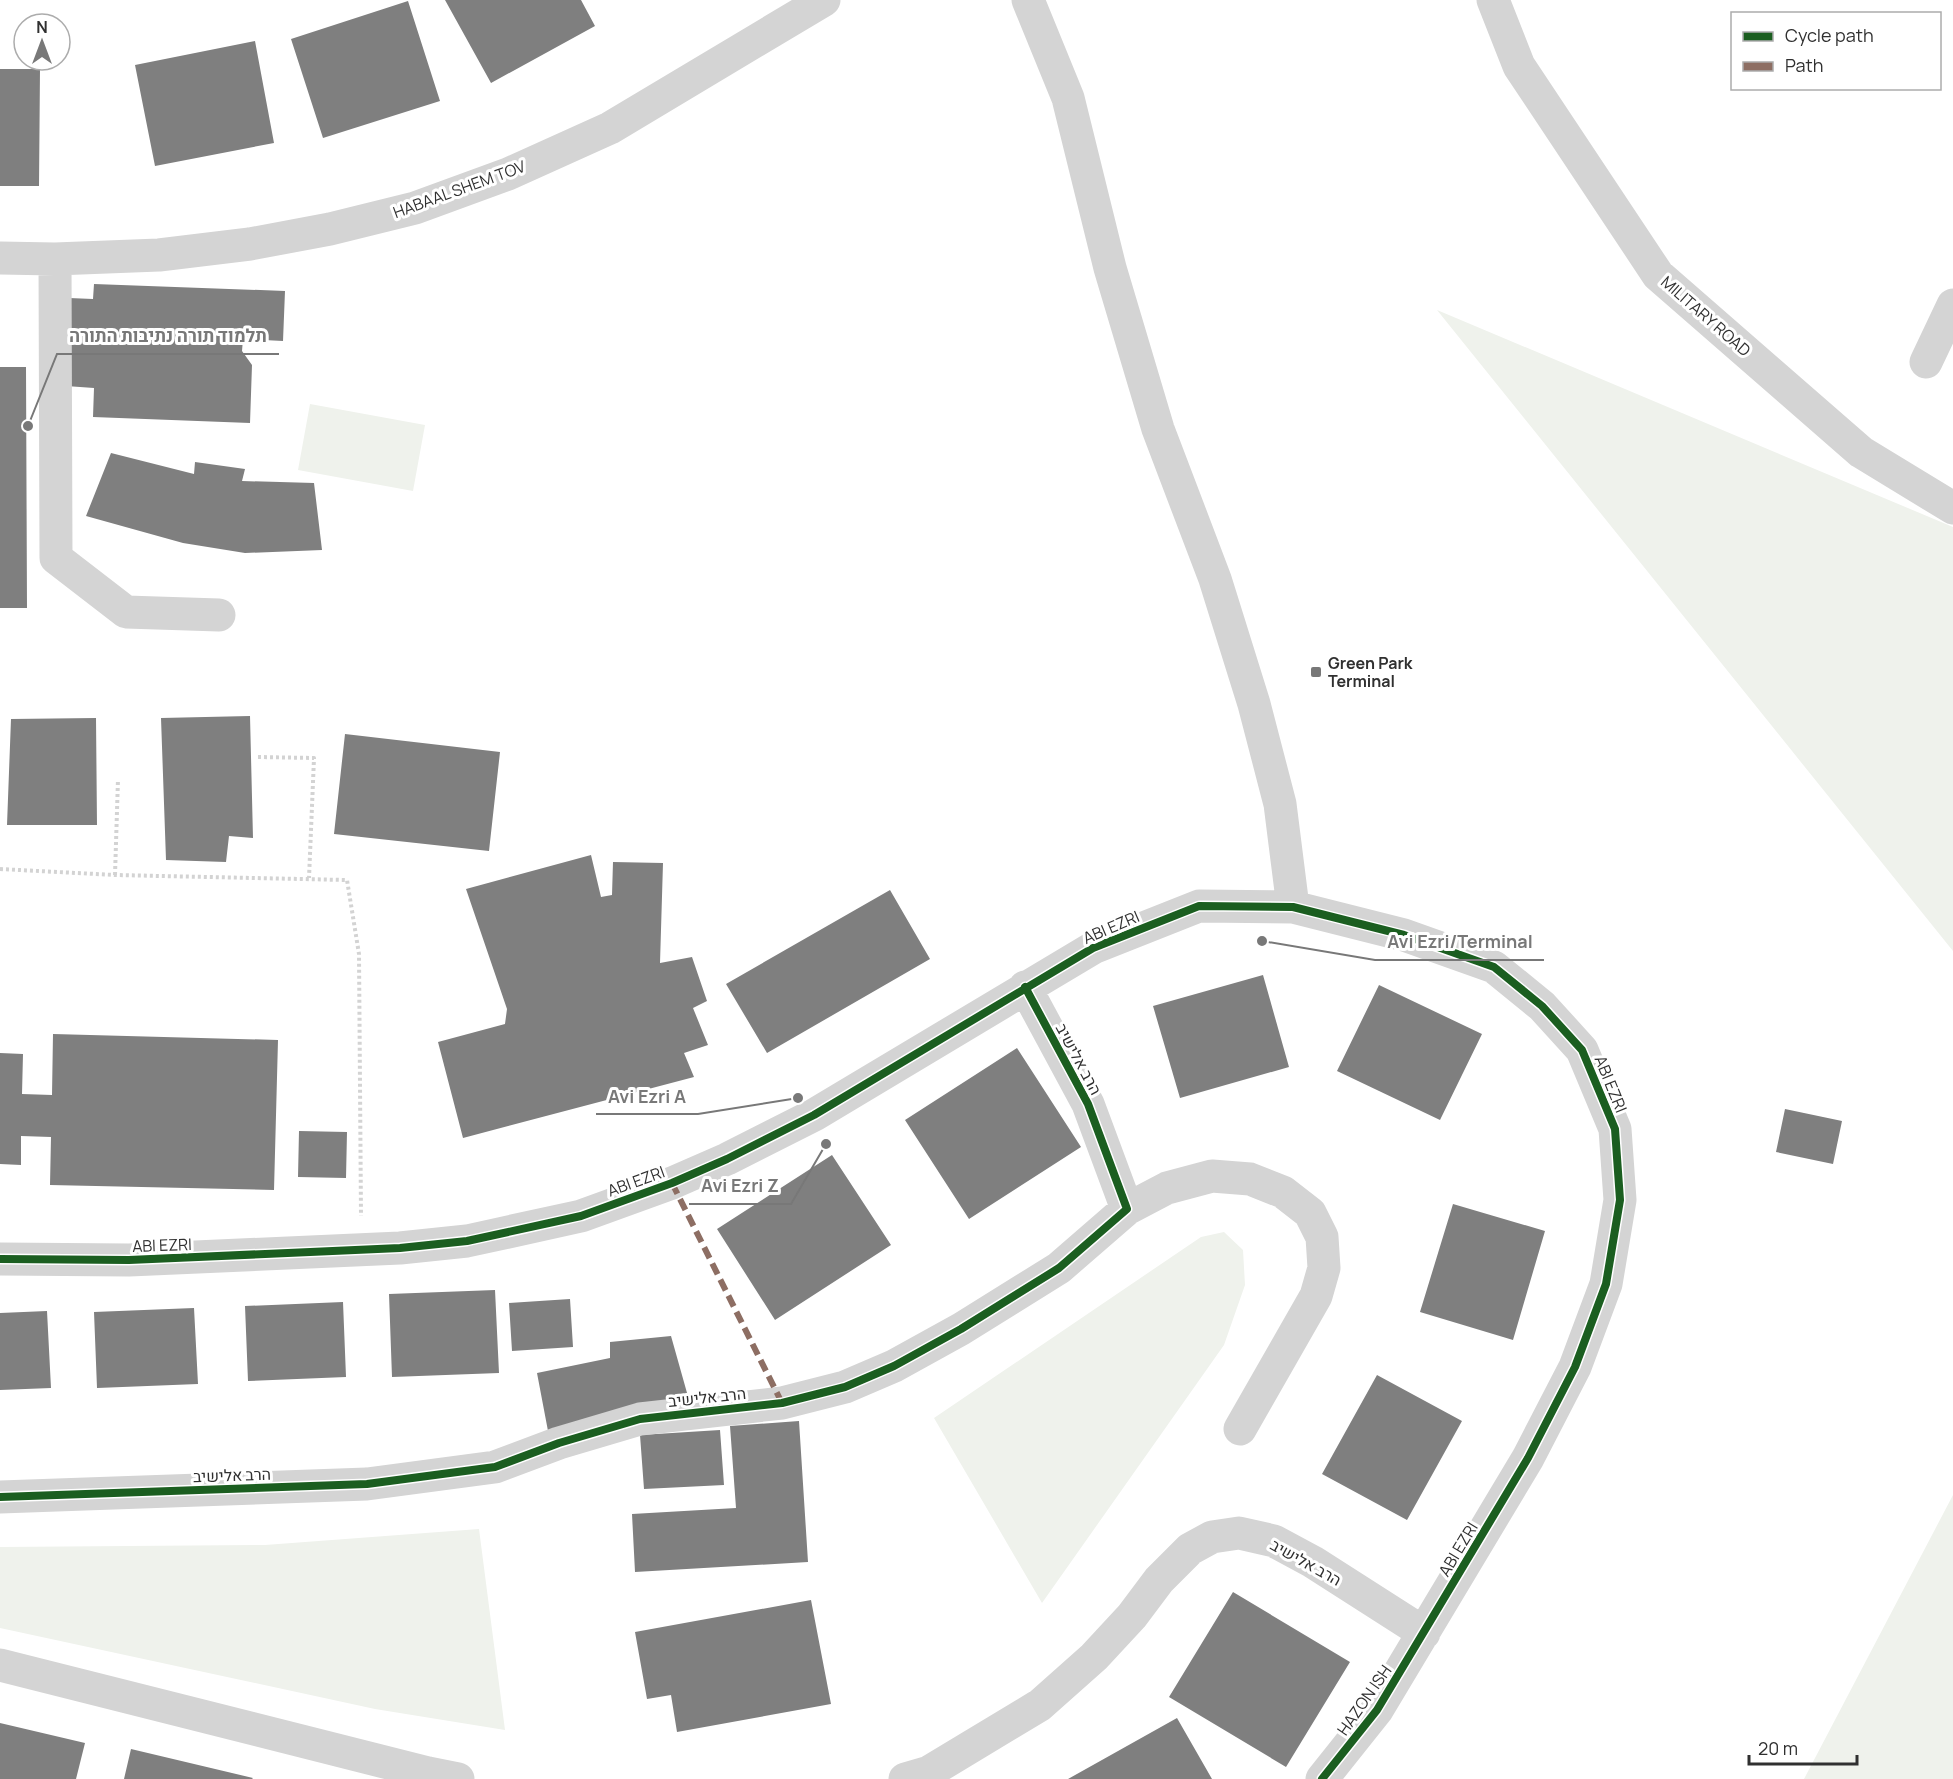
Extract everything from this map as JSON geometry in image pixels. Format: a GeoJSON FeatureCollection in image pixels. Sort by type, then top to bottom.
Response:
{"type":"FeatureCollection","features":[{"type":"Feature","properties":{"kind":"street","name":"HABAAL SHEM TOV"},"geometry":{"type":"LineString","coordinates":[[0,258],[55,259],[159,255],[250,244],[330,229],[415,208],[508,174],[610,128],[824,0]]}},
{"type":"Feature","properties":{"kind":"street"},"geometry":{"type":"LineString","coordinates":[[1028,0],[1068,98],[1110,268],[1158,429],[1215,579],[1254,704],[1280,804],[1293,907]]}},
{"type":"Feature","properties":{"kind":"street","name":"MILITARY ROAD"},"geometry":{"type":"LineString","coordinates":[[1493,0],[1519,66],[1658,274],[1861,452],[1953,508]]}},
{"type":"Feature","properties":{"kind":"street"},"geometry":{"type":"LineString","coordinates":[[55,259],[56,558],[126,612],[219,615]]}},
{"type":"Feature","properties":{"kind":"street"},"geometry":{"type":"LineString","coordinates":[[1926,362],[1953,305]]}},
{"type":"Feature","properties":{"kind":"street","name":"ABI EZRI"},"geometry":{"type":"LineString","coordinates":[[0,1259],[129,1260],[400,1248],[467,1241],[581,1216],[672,1183],[727,1159],[814,1115],[1025,987],[1094,948],[1199,906],[1293,907],[1404,934],[1494,967],[1542,1006],[1582,1050],[1615,1129],[1620,1200],[1606,1284],[1575,1367],[1528,1458],[1424,1634]]}},
{"type":"Feature","properties":{"kind":"street","name":"הרב אלישיב"},"geometry":{"type":"LineString","coordinates":[[1025,987],[1088,1104],[1127,1209]]}},
{"type":"Feature","properties":{"kind":"street","name":"הרב אלישיב"},"geometry":{"type":"LineString","coordinates":[[0,1497],[367,1484],[495,1467],[559,1443],[640,1419],[782,1403],[845,1386],[894,1366],[961,1329],[1059,1268],[1127,1209],[1167,1188],[1212,1176],[1250,1179],[1283,1192],[1310,1213],[1322,1237],[1324,1268],[1316,1296],[1240,1429]]}},
{"type":"Feature","properties":{"kind":"street","name":"הרב אלישיב"},"geometry":{"type":"LineString","coordinates":[[905,1779],[929,1772],[1040,1705],[1094,1657],[1132,1616],[1159,1580],[1190,1549],[1212,1537],[1239,1533],[1274,1541],[1313,1562],[1424,1634]]}},
{"type":"Feature","properties":{"kind":"street","name":"HAZON ISH"},"geometry":{"type":"LineString","coordinates":[[1322,1779],[1377,1710],[1424,1634]]}},
{"type":"Feature","properties":{"kind":"street"},"geometry":{"type":"LineString","coordinates":[[0,1665],[458,1779]]}},
{"type":"Feature","properties":{"kind":"path"},"geometry":{"type":"LineString","coordinates":[[258,757],[314,758],[309,878]]}},
{"type":"Feature","properties":{"kind":"path"},"geometry":{"type":"LineString","coordinates":[[115,875],[118,778]]}},
{"type":"Feature","properties":{"kind":"path"},"geometry":{"type":"LineString","coordinates":[[0,869],[115,875],[347,880],[359,954],[361,1250]]}},
{"type":"Feature","properties":{"kind":"shaded area"},"geometry":{"type":"Polygon","coordinates":[[[1437,310],[1953,527],[1953,951],[1437,310]]]}},
{"type":"Feature","properties":{"kind":"shaded area"},"geometry":{"type":"Polygon","coordinates":[[[310,404],[425,425],[413,491],[298,470],[310,404]]]}},
{"type":"Feature","properties":{"kind":"shaded area"},"geometry":{"type":"Polygon","coordinates":[[[1224,1232],[1243,1250],[1245,1285],[1224,1345],[1042,1603],[934,1418],[1201,1237],[1224,1232]]]}},
{"type":"Feature","properties":{"kind":"shaded area"},"geometry":{"type":"Polygon","coordinates":[[[1953,1495],[1953,1779],[1804,1779],[1953,1495]]]}},
{"type":"Feature","properties":{"kind":"shaded area"},"geometry":{"type":"Polygon","coordinates":[[[479,1529],[505,1730],[375,1709],[0,1628],[0,1547],[265,1545],[479,1529]]]}},
{"type":"Feature","properties":{"kind":"building"},"geometry":{"type":"Polygon","coordinates":[[[445,0],[581,0],[595,26],[491,83],[445,0]]]}},
{"type":"Feature","properties":{"kind":"building"},"geometry":{"type":"Polygon","coordinates":[[[408,1],[440,101],[323,138],[291,39],[408,1]]]}},
{"type":"Feature","properties":{"kind":"building"},"geometry":{"type":"Polygon","coordinates":[[[255,41],[274,143],[155,166],[135,65],[255,41]]]}},
{"type":"Feature","properties":{"kind":"building"},"geometry":{"type":"Polygon","coordinates":[[[0,69],[12,69],[12,72],[40,72],[39,186],[0,186],[0,69]]]}},
{"type":"Feature","properties":{"kind":"building"},"geometry":{"type":"Polygon","coordinates":[[[94,284],[285,291],[283,341],[243,339],[242,351],[252,365],[250,423],[93,417],[94,388],[66,386],[69,298],[93,299],[94,284]]]}},
{"type":"Feature","properties":{"kind":"building"},"geometry":{"type":"Polygon","coordinates":[[[0,367],[26,367],[27,608],[0,608],[0,367]]]}},
{"type":"Feature","properties":{"kind":"building"},"geometry":{"type":"Polygon","coordinates":[[[111,453],[194,474],[195,462],[245,469],[242,481],[314,483],[322,550],[245,553],[183,543],[86,516],[111,453]]]}},
{"type":"Feature","properties":{"kind":"building"},"geometry":{"type":"Polygon","coordinates":[[[250,716],[253,838],[229,836],[226,862],[166,860],[161,718],[250,716]]]}},
{"type":"Feature","properties":{"kind":"building"},"geometry":{"type":"Polygon","coordinates":[[[96,718],[97,825],[7,825],[11,719],[96,718]]]}},
{"type":"Feature","properties":{"kind":"building"},"geometry":{"type":"Polygon","coordinates":[[[345,734],[500,752],[489,851],[334,834],[345,734]]]}},
{"type":"Feature","properties":{"kind":"building"},"geometry":{"type":"Polygon","coordinates":[[[591,855],[601,897],[612,895],[613,862],[663,863],[660,963],[692,957],[707,1001],[693,1008],[708,1045],[684,1053],[694,1077],[463,1138],[438,1042],[505,1024],[507,1009],[466,889],[591,855]]]}},
{"type":"Feature","properties":{"kind":"building"},"geometry":{"type":"Polygon","coordinates":[[[890,890],[930,959],[767,1053],[726,984],[890,890]]]}},
{"type":"Feature","properties":{"kind":"building"},"geometry":{"type":"Polygon","coordinates":[[[1263,975],[1289,1067],[1180,1098],[1153,1006],[1263,975]]]}},
{"type":"Feature","properties":{"kind":"building"},"geometry":{"type":"Polygon","coordinates":[[[1379,985],[1482,1034],[1440,1120],[1337,1071],[1379,985]]]}},
{"type":"Feature","properties":{"kind":"building"},"geometry":{"type":"Polygon","coordinates":[[[53,1034],[278,1040],[274,1190],[50,1185],[51,1137],[21,1136],[21,1165],[0,1164],[0,1053],[23,1054],[22,1094],[52,1095],[53,1034]]]}},
{"type":"Feature","properties":{"kind":"building"},"geometry":{"type":"Polygon","coordinates":[[[1017,1048],[1081,1147],[969,1219],[905,1120],[1017,1048]]]}},
{"type":"Feature","properties":{"kind":"building"},"geometry":{"type":"Polygon","coordinates":[[[1785,1109],[1842,1121],[1833,1164],[1776,1152],[1785,1109]]]}},
{"type":"Feature","properties":{"kind":"building"},"geometry":{"type":"Polygon","coordinates":[[[299,1131],[347,1132],[346,1178],[298,1177],[299,1131]]]}},
{"type":"Feature","properties":{"kind":"building"},"geometry":{"type":"Polygon","coordinates":[[[832,1155],[891,1245],[775,1320],[717,1229],[832,1155]]]}},
{"type":"Feature","properties":{"kind":"building"},"geometry":{"type":"Polygon","coordinates":[[[1453,1204],[1545,1231],[1513,1340],[1420,1312],[1453,1204]]]}},
{"type":"Feature","properties":{"kind":"building"},"geometry":{"type":"Polygon","coordinates":[[[495,1290],[499,1373],[392,1377],[389,1294],[495,1290]]]}},
{"type":"Feature","properties":{"kind":"building"},"geometry":{"type":"Polygon","coordinates":[[[570,1299],[573,1347],[512,1351],[509,1303],[570,1299]]]}},
{"type":"Feature","properties":{"kind":"building"},"geometry":{"type":"Polygon","coordinates":[[[343,1302],[346,1377],[248,1381],[245,1306],[343,1302]]]}},
{"type":"Feature","properties":{"kind":"building"},"geometry":{"type":"Polygon","coordinates":[[[194,1308],[198,1384],[97,1388],[94,1312],[194,1308]]]}},
{"type":"Feature","properties":{"kind":"building"},"geometry":{"type":"Polygon","coordinates":[[[47,1311],[51,1388],[0,1390],[0,1313],[47,1311]]]}},
{"type":"Feature","properties":{"kind":"building"},"geometry":{"type":"Polygon","coordinates":[[[671,1336],[689,1400],[548,1431],[537,1373],[610,1358],[610,1342],[671,1336]]]}},
{"type":"Feature","properties":{"kind":"building"},"geometry":{"type":"Polygon","coordinates":[[[1377,1375],[1462,1421],[1407,1520],[1322,1474],[1377,1375]]]}},
{"type":"Feature","properties":{"kind":"building"},"geometry":{"type":"Polygon","coordinates":[[[799,1421],[808,1562],[635,1572],[632,1514],[736,1508],[730,1426],[799,1421]]]}},
{"type":"Feature","properties":{"kind":"building"},"geometry":{"type":"Polygon","coordinates":[[[720,1430],[724,1485],[644,1489],[640,1435],[720,1430]]]}},
{"type":"Feature","properties":{"kind":"building"},"geometry":{"type":"Polygon","coordinates":[[[1233,1592],[1350,1662],[1286,1767],[1169,1697],[1233,1592]]]}},
{"type":"Feature","properties":{"kind":"building"},"geometry":{"type":"Polygon","coordinates":[[[811,1600],[831,1704],[677,1732],[671,1695],[647,1699],[635,1632],[811,1600]]]}},
{"type":"Feature","properties":{"kind":"building"},"geometry":{"type":"Polygon","coordinates":[[[1177,1718],[1212,1779],[1068,1779],[1177,1718]]]}},
{"type":"Feature","properties":{"kind":"building"},"geometry":{"type":"Polygon","coordinates":[[[0,1723],[85,1743],[76,1779],[0,1779],[0,1723]]]}},
{"type":"Feature","properties":{"kind":"building"},"geometry":{"type":"Polygon","coordinates":[[[131,1749],[253,1778],[124,1779],[131,1749]]]}},
{"type":"Feature","properties":{"kind":"marked path"},"geometry":{"type":"LineString","coordinates":[[672,1183],[782,1403]]}},
{"type":"Feature","properties":{"kind":"cycle path"},"geometry":{"type":"LineString","coordinates":[[0,1259],[129,1260],[400,1248],[467,1241],[581,1216],[672,1183],[727,1159],[814,1115],[1093,948],[1199,906],[1293,907],[1404,935],[1494,967],[1542,1006],[1582,1050],[1615,1129],[1620,1200],[1606,1284],[1575,1367],[1528,1458],[1377,1710],[1322,1779]]}},
{"type":"Feature","properties":{"kind":"cycle path"},"geometry":{"type":"LineString","coordinates":[[0,1497],[367,1484],[495,1467],[559,1443],[640,1419],[782,1403],[845,1387],[894,1366],[961,1329],[1059,1268],[1127,1209],[1088,1104],[1025,987]]}},
{"type":"Feature","properties":{"kind":"place","name":"תלמוד תורה נתיבות התורה"},"geometry":{"type":"Point","coordinates":[28,426]}},
{"type":"Feature","properties":{"kind":"place","name":"Green Park Terminal"},"geometry":{"type":"Point","coordinates":[1316,672]}},
{"type":"Feature","properties":{"kind":"place","name":"Avi Ezri/Terminal"},"geometry":{"type":"Point","coordinates":[1262,941]}},
{"type":"Feature","properties":{"kind":"place","name":"Avi Ezri A"},"geometry":{"type":"Point","coordinates":[798,1098]}},
{"type":"Feature","properties":{"kind":"place","name":"Avi Ezri Z"},"geometry":{"type":"Point","coordinates":[826,1144]}}]}
